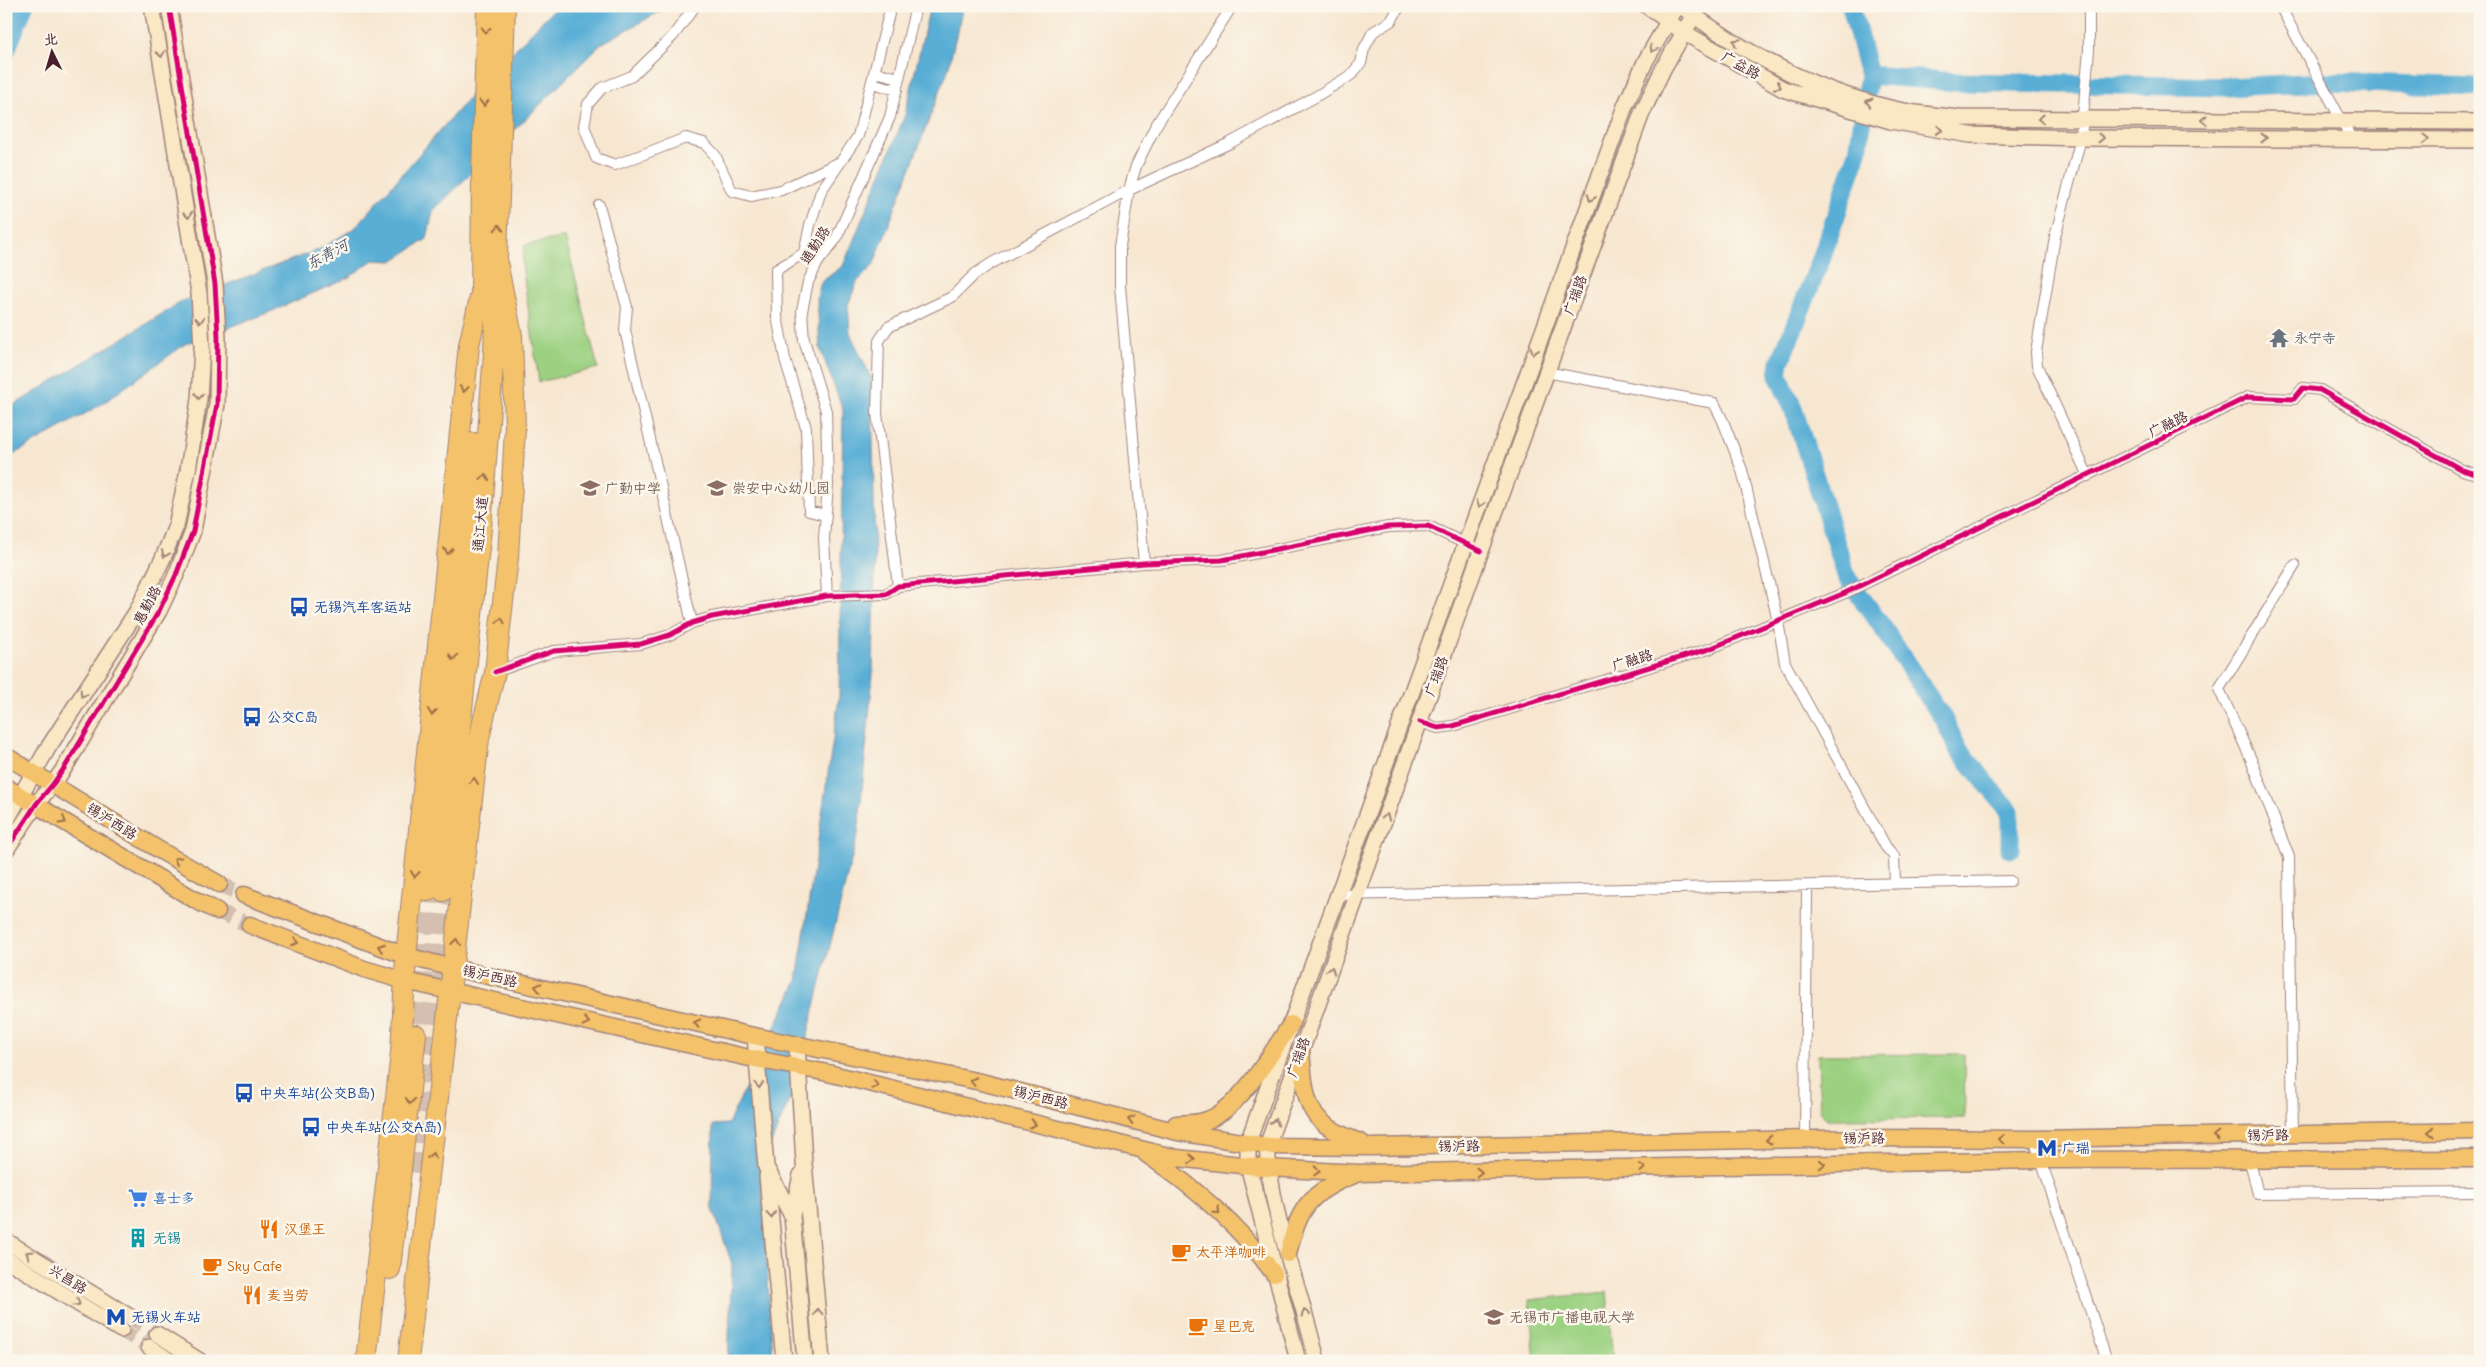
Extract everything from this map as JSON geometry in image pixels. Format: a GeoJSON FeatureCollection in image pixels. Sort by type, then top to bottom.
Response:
{"type":"FeatureCollection","features":[{"type":"Feature","properties":{"kind":"highway","name":"通江大道"},"geometry":{"type":"LineString","coordinates":[[487,6],[482,172],[481,356],[435,891],[480,528],[494,353],[505,6]]}},
{"type":"Feature","properties":{"kind":"highway"},"geometry":{"type":"LineString","coordinates":[[408,1361],[478,738],[495,672],[508,558],[515,428],[512,336],[498,267]]}},
{"type":"Feature","properties":{"kind":"highway"},"geometry":{"type":"LineString","coordinates":[[366,1361],[401,1053],[406,956],[469,345],[482,290]]}},
{"type":"Feature","properties":{"kind":"highway"},"geometry":{"type":"LineString","coordinates":[[378,1361],[400,1201],[416,1035]]}},
{"type":"Feature","properties":{"kind":"highway"},"geometry":{"type":"LineString","coordinates":[[396,1361],[417,1173]]}},
{"type":"Feature","properties":{"kind":"main road","name":"惠勤路"},"geometry":{"type":"LineString","coordinates":[[6,850],[29,799],[34,772],[137,611],[163,558],[176,526],[188,470],[199,399],[202,347],[199,293],[152,6]]}},
{"type":"Feature","properties":{"kind":"main road","name":"惠勤路"},"geometry":{"type":"LineString","coordinates":[[6,821],[29,799],[54,784],[159,611],[193,531],[216,412],[218,337],[215,284],[170,6]]}},
{"type":"Feature","properties":{"kind":"main road","name":"广益路"},"geometry":{"type":"LineString","coordinates":[[1647,6],[1683,32],[1783,89],[1843,101]]}},
{"type":"Feature","properties":{"kind":"main road","name":"广瑞路"},"geometry":{"type":"LineString","coordinates":[[1298,1361],[1274,1274],[1248,1166],[1248,1142],[1624,106],[1677,6]]}},
{"type":"Feature","properties":{"kind":"main road","name":"广益路"},"geometry":{"type":"LineString","coordinates":[[1692,9],[1775,66],[1843,101]]}},
{"type":"Feature","properties":{"kind":"main road","name":"广瑞路"},"geometry":{"type":"LineString","coordinates":[[1317,1361],[1288,1254],[1268,1168],[1267,1146],[1481,551],[1642,113],[1683,32],[1692,9]]}},
{"type":"Feature","properties":{"kind":"main road"},"geometry":{"type":"LineString","coordinates":[[1843,101],[1893,116],[1970,135],[2080,138],[2480,140]]}},
{"type":"Feature","properties":{"kind":"main road"},"geometry":{"type":"LineString","coordinates":[[1893,116],[2083,120],[2480,122]]}},
{"type":"Feature","properties":{"kind":"main road","name":"锡沪西路"},"geometry":{"type":"LineString","coordinates":[[6,756],[161,851],[220,884]]}},
{"type":"Feature","properties":{"kind":"main road","name":"锡沪西路"},"geometry":{"type":"LineString","coordinates":[[6,786],[217,911]]}},
{"type":"Feature","properties":{"kind":"main road","name":"锡沪西路"},"geometry":{"type":"LineString","coordinates":[[244,895],[406,956],[453,968],[749,1035],[981,1082],[1154,1126],[1248,1142]]}},
{"type":"Feature","properties":{"kind":"main road","name":"锡沪西路"},"geometry":{"type":"LineString","coordinates":[[250,925],[364,969],[405,981],[751,1058],[828,1073],[1138,1148]]}},
{"type":"Feature","properties":{"kind":"main road"},"geometry":{"type":"LineString","coordinates":[[1154,1126],[1198,1123],[1214,1117],[1228,1107],[1248,1084],[1291,1024]]}},
{"type":"Feature","properties":{"kind":"main road"},"geometry":{"type":"LineString","coordinates":[[749,1035],[766,1167],[784,1361]]}},
{"type":"Feature","properties":{"kind":"main road"},"geometry":{"type":"LineString","coordinates":[[797,1045],[804,1163],[822,1361]]}},
{"type":"Feature","properties":{"kind":"main road"},"geometry":{"type":"LineString","coordinates":[[1301,1051],[1304,1090],[1309,1108],[1319,1121],[1330,1130],[1371,1147]]}},
{"type":"Feature","properties":{"kind":"main road","name":"锡沪路"},"geometry":{"type":"LineString","coordinates":[[1248,1142],[1267,1146],[1371,1147],[1870,1138],[2034,1139],[2480,1131]]}},
{"type":"Feature","properties":{"kind":"main road"},"geometry":{"type":"LineString","coordinates":[[1138,1148],[1185,1182],[1211,1204],[1242,1234],[1274,1274]]}},
{"type":"Feature","properties":{"kind":"main road","name":"锡沪路"},"geometry":{"type":"LineString","coordinates":[[1138,1148],[1177,1158],[1268,1168],[1359,1173],[2042,1160],[2480,1158]]}},
{"type":"Feature","properties":{"kind":"main road"},"geometry":{"type":"LineString","coordinates":[[804,1163],[792,1216],[804,1361]]}},
{"type":"Feature","properties":{"kind":"main road"},"geometry":{"type":"LineString","coordinates":[[766,1167],[792,1216]]}},
{"type":"Feature","properties":{"kind":"main road"},"geometry":{"type":"LineString","coordinates":[[1288,1254],[1295,1223],[1312,1198],[1339,1180],[1359,1173]]}},
{"type":"Feature","properties":{"kind":"main road","name":"兴昌路"},"geometry":{"type":"LineString","coordinates":[[6,1241],[130,1317]]}},
{"type":"Feature","properties":{"kind":"main road","name":"兴昌路"},"geometry":{"type":"LineString","coordinates":[[6,1259],[121,1330]]}},
{"type":"Feature","properties":{"kind":"main road"},"geometry":{"type":"LineString","coordinates":[[157,1334],[200,1361]]}},
{"type":"Feature","properties":{"kind":"main road"},"geometry":{"type":"LineString","coordinates":[[149,1347],[170,1361]]}},
{"type":"Feature","properties":{"kind":"street"},"geometry":{"type":"LineString","coordinates":[[695,6],[673,36],[632,76],[602,88],[588,104],[584,126],[596,158],[615,165],[686,138],[704,143],[715,155],[732,191],[751,196],[781,190],[839,163]]}},
{"type":"Feature","properties":{"kind":"street"},"geometry":{"type":"LineString","coordinates":[[825,515],[809,511],[806,428],[783,350],[777,316],[776,270],[804,253],[810,225],[821,191],[858,136],[891,6]]}},
{"type":"Feature","properties":{"kind":"street","name":"通勤路"},"geometry":{"type":"LineString","coordinates":[[828,596],[824,538],[828,485],[826,411],[804,340],[802,312],[808,282],[818,262],[836,238],[890,117],[916,6]]}},
{"type":"Feature","properties":{"kind":"street"},"geometry":{"type":"LineString","coordinates":[[1144,563],[1120,286],[1120,246],[1129,190],[1136,166],[1155,127],[1232,6]]}},
{"type":"Feature","properties":{"kind":"street"},"geometry":{"type":"LineString","coordinates":[[898,586],[877,413],[879,341],[888,328],[952,297],[975,274],[992,263],[1129,190],[1230,143],[1315,98],[1351,75],[1361,63],[1364,49],[1373,32],[1391,21],[1400,6]]}},
{"type":"Feature","properties":{"kind":"street"},"geometry":{"type":"LineString","coordinates":[[2088,476],[2037,366],[2036,352],[2055,237],[2083,120],[2089,50],[2089,6]]}},
{"type":"Feature","properties":{"kind":"street"},"geometry":{"type":"LineString","coordinates":[[2280,6],[2351,138]]}},
{"type":"Feature","properties":{"kind":"street"},"geometry":{"type":"LineString","coordinates":[[875,72],[899,78]]}},
{"type":"Feature","properties":{"kind":"street"},"geometry":{"type":"LineString","coordinates":[[872,83],[896,90]]}},
{"type":"Feature","properties":{"kind":"street"},"geometry":{"type":"LineString","coordinates":[[599,205],[627,307],[625,330],[692,623]]}},
{"type":"Feature","properties":{"kind":"street"},"geometry":{"type":"LineString","coordinates":[[1546,372],[1714,403],[1724,421],[1742,470],[1778,620],[1785,663],[1886,847],[1894,856],[1895,884]]}},
{"type":"Feature","properties":{"kind":"street","name":"广融路"},"geometry":{"type":"LineString","coordinates":[[1420,722],[1438,728],[1453,726],[1709,649],[1865,584],[2248,397],[2294,399],[2303,388],[2320,390],[2462,470],[2480,476]]}},
{"type":"Feature","properties":{"kind":"street"},"geometry":{"type":"LineString","coordinates":[[495,672],[554,651],[641,644],[670,635],[692,623],[712,617],[828,596],[886,594],[898,586],[1144,563],[1222,560],[1388,527],[1428,526],[1481,551]]}},
{"type":"Feature","properties":{"kind":"street"},"geometry":{"type":"LineString","coordinates":[[2292,1134],[2289,857],[2251,759],[2219,689],[2295,565]]}},
{"type":"Feature","properties":{"kind":"street"},"geometry":{"type":"LineString","coordinates":[[1338,895],[1807,887],[2010,881]]}},
{"type":"Feature","properties":{"kind":"street"},"geometry":{"type":"LineString","coordinates":[[1805,1140],[1807,887]]}},
{"type":"Feature","properties":{"kind":"street"},"geometry":{"type":"LineString","coordinates":[[2034,1139],[2108,1361]]}},
{"type":"Feature","properties":{"kind":"street"},"geometry":{"type":"LineString","coordinates":[[2249,1158],[2258,1194],[2480,1192]]}},
{"type":"Feature","properties":{"kind":"green space"},"geometry":{"type":"Polygon","coordinates":[[[565,237],[598,368],[539,382],[522,265],[525,245],[565,237]]]}},
{"type":"Feature","properties":{"kind":"green space"},"geometry":{"type":"Polygon","coordinates":[[[1964,1054],[1965,1118],[1827,1119],[1820,1111],[1818,1055],[1964,1054]]]}},
{"type":"Feature","properties":{"kind":"green space"},"geometry":{"type":"Polygon","coordinates":[[[1607,1292],[1613,1361],[1535,1361],[1529,1300],[1607,1292]]]}},
{"type":"Feature","properties":{"kind":"water","name":"东青河"},"geometry":{"type":"Polygon","coordinates":[[[557,6],[665,6],[663,10],[601,44],[433,211],[427,239],[392,261],[373,260],[348,278],[270,312],[185,344],[102,404],[6,459],[6,410],[183,301],[320,249],[355,228],[471,95],[557,6]]]}},
{"type":"Feature","properties":{"kind":"water"},"geometry":{"type":"Polygon","coordinates":[[[930,6],[963,6],[948,70],[873,266],[857,282],[848,305],[850,333],[872,380],[875,567],[873,674],[858,833],[794,1090],[761,1166],[773,1361],[728,1361],[732,1264],[712,1206],[713,1125],[728,1124],[797,981],[839,699],[843,410],[820,348],[817,297],[821,282],[843,266],[905,115],[930,6]]]}},
{"type":"Feature","properties":{"kind":"waterway"},"geometry":{"type":"LineString","coordinates":[[6,51],[24,6]]}},
{"type":"Feature","properties":{"kind":"waterway"},"geometry":{"type":"LineString","coordinates":[[1851,6],[1869,75],[1858,152],[1820,262],[1780,362],[1778,375],[1793,408],[1847,578],[1881,625],[1944,720],[1958,749],[2010,812],[2010,849]]}},
{"type":"Feature","properties":{"kind":"waterway"},"geometry":{"type":"LineString","coordinates":[[1869,75],[1957,82],[2228,87],[2328,82],[2480,87]]}},
{"type":"Feature","properties":{"kind":"tunnel"},"geometry":{"type":"LineString","coordinates":[[219,884],[244,895]]}},
{"type":"Feature","properties":{"kind":"tunnel"},"geometry":{"type":"LineString","coordinates":[[417,1023],[428,891]]}},
{"type":"Feature","properties":{"kind":"tunnel"},"geometry":{"type":"LineString","coordinates":[[417,1173],[443,891]]}},
{"type":"Feature","properties":{"kind":"tunnel"},"geometry":{"type":"LineString","coordinates":[[217,911],[250,925]]}},
{"type":"Feature","properties":{"kind":"tunnel"},"geometry":{"type":"LineString","coordinates":[[130,1317],[157,1334]]}},
{"type":"Feature","properties":{"kind":"tunnel"},"geometry":{"type":"LineString","coordinates":[[121,1330],[149,1347]]}},
{"type":"Feature","properties":{"kind":"cycle path"},"geometry":{"type":"LineString","coordinates":[[6,850],[37,803],[65,767],[159,611],[176,575],[193,531],[217,404],[218,337],[215,284],[169,6]]}},
{"type":"Feature","properties":{"kind":"cycle path"},"geometry":{"type":"LineString","coordinates":[[1420,722],[1438,728],[1453,726],[1709,649],[1845,593],[2248,397],[2294,399],[2303,388],[2320,390],[2462,470],[2480,475]]}},
{"type":"Feature","properties":{"kind":"cycle path"},"geometry":{"type":"LineString","coordinates":[[495,672],[554,651],[641,644],[670,635],[692,623],[712,617],[827,596],[886,594],[898,586],[1144,563],[1222,560],[1388,527],[1428,526],[1481,551]]}},
{"type":"Feature","properties":{"kind":"place","name":"永宁寺"},"geometry":{"type":"Point","coordinates":[2279,338]}},
{"type":"Feature","properties":{"kind":"place","name":"广勤中学"},"geometry":{"type":"Point","coordinates":[590,488]}},
{"type":"Feature","properties":{"kind":"place","name":"崇安中心幼儿园"},"geometry":{"type":"Point","coordinates":[717,488]}},
{"type":"Feature","properties":{"kind":"place","name":"无锡汽车客运站"},"geometry":{"type":"Point","coordinates":[299,607]}},
{"type":"Feature","properties":{"kind":"place","name":"公交C岛"},"geometry":{"type":"Point","coordinates":[252,717]}},
{"type":"Feature","properties":{"kind":"place","name":"中央车站(公交B岛)"},"geometry":{"type":"Point","coordinates":[244,1093]}},
{"type":"Feature","properties":{"kind":"place","name":"中央车站(公交A岛)"},"geometry":{"type":"Point","coordinates":[311,1127]}},
{"type":"Feature","properties":{"kind":"place","name":"广瑞"},"geometry":{"type":"Point","coordinates":[2047,1148]}},
{"type":"Feature","properties":{"kind":"place","name":"喜士多"},"geometry":{"type":"Point","coordinates":[138,1198]}},
{"type":"Feature","properties":{"kind":"place","name":"汉堡王"},"geometry":{"type":"Point","coordinates":[269,1229]}},
{"type":"Feature","properties":{"kind":"place","name":"无锡"},"geometry":{"type":"Point","coordinates":[138,1238]}},
{"type":"Feature","properties":{"kind":"place","name":"太平洋咖啡"},"geometry":{"type":"Point","coordinates":[1181,1252]}},
{"type":"Feature","properties":{"kind":"place","name":"Sky Cafe"},"geometry":{"type":"Point","coordinates":[212,1266]}},
{"type":"Feature","properties":{"kind":"place","name":"麦当劳"},"geometry":{"type":"Point","coordinates":[252,1295]}},
{"type":"Feature","properties":{"kind":"place","name":"无锡火车站"},"geometry":{"type":"Point","coordinates":[116,1317]}},
{"type":"Feature","properties":{"kind":"place","name":"无锡市广播电视大学"},"geometry":{"type":"Point","coordinates":[1494,1317]}},
{"type":"Feature","properties":{"kind":"place","name":"星巴克"},"geometry":{"type":"Point","coordinates":[1198,1326]}}]}
